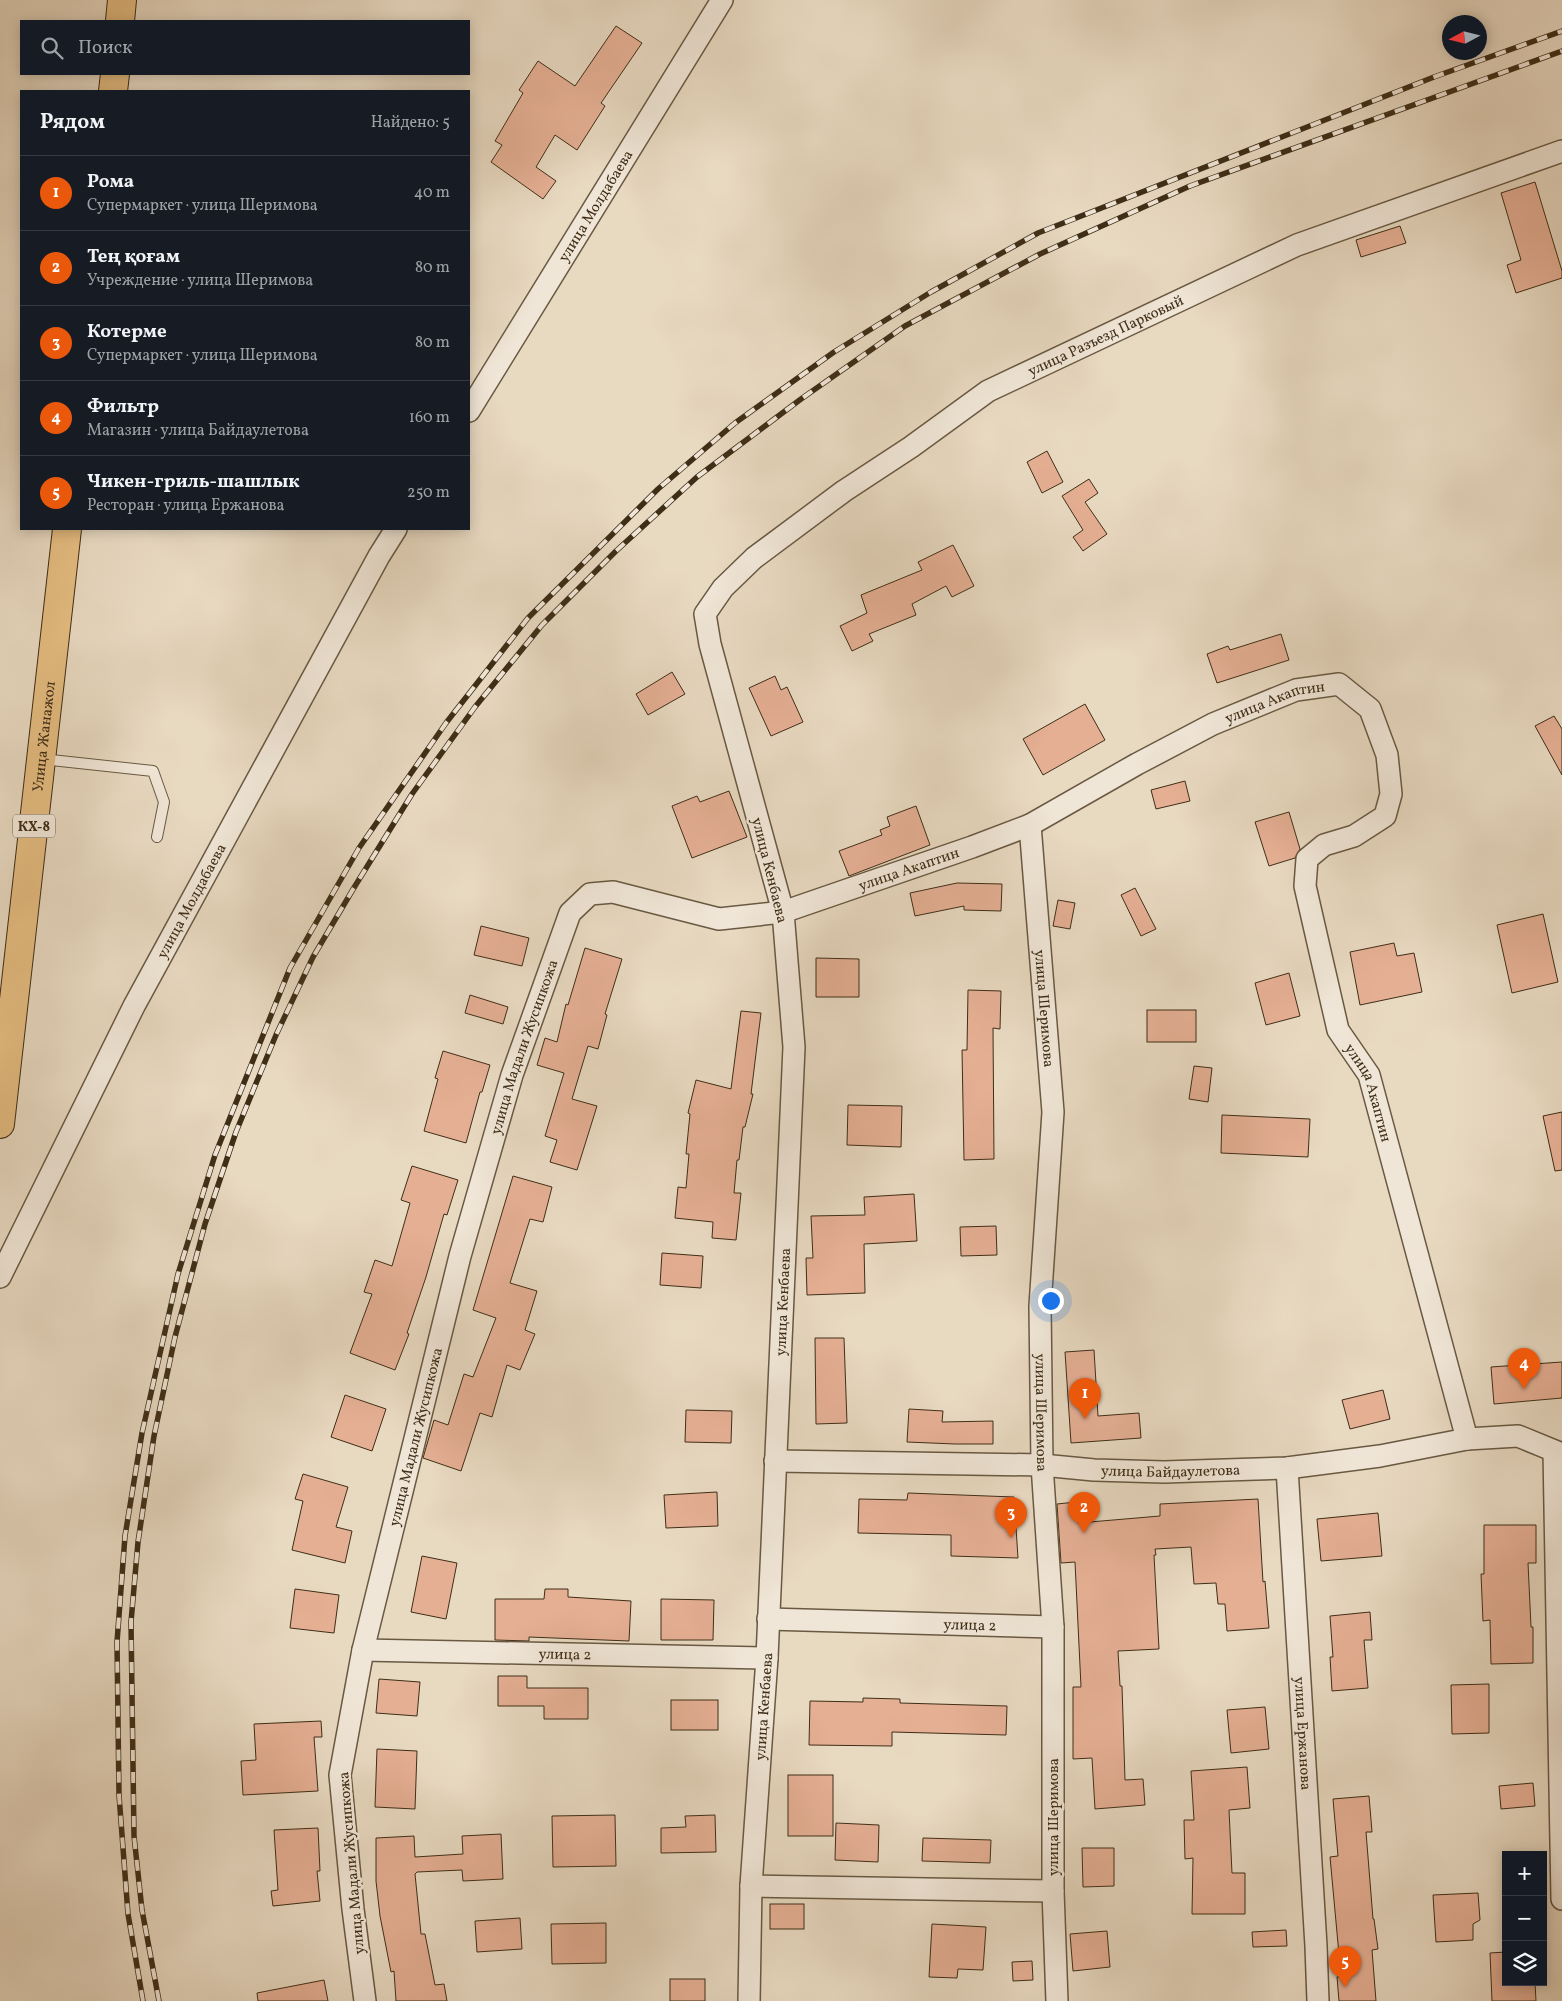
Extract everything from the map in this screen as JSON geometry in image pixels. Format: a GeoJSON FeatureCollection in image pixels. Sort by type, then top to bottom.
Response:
{"type":"FeatureCollection","features":[{"type":"Feature","properties":{"kind":"main road"},"geometry":{"type":"LineString","coordinates":[[120,20],[122,0]]}},
{"type":"Feature","properties":{"kind":"main road"},"geometry":{"type":"LineString","coordinates":[[113,90],[114,75]]}},
{"type":"Feature","properties":{"kind":"main road","name":"Улица Жанажол"},"geometry":{"type":"LineString","coordinates":[[0,1124],[67,530]]}},
{"type":"Feature","properties":{"kind":"street","name":"улица Молдабаева"},"geometry":{"type":"LineString","coordinates":[[470,409],[722,0]]}},
{"type":"Feature","properties":{"kind":"street","name":"улица Разъезд Парковый"},"geometry":{"type":"LineString","coordinates":[[705,614],[723,588],[754,558],[844,491],[911,447],[988,391],[1297,245],[1562,151]]}},
{"type":"Feature","properties":{"kind":"street","name":"улица Молдабаева"},"geometry":{"type":"LineString","coordinates":[[0,1278],[134,1006],[369,574],[395,530]]}},
{"type":"Feature","properties":{"kind":"street","name":"улица Кенбаева"},"geometry":{"type":"LineString","coordinates":[[705,614],[710,644],[783,912],[794,1047],[767,1658],[751,1886],[749,2001]]}},
{"type":"Feature","properties":{"kind":"street","name":"улица Акаптин"},"geometry":{"type":"LineString","coordinates":[[590,894],[614,892],[719,919],[783,912],[1030,825],[1213,724],[1296,690],[1339,684],[1370,709],[1387,755],[1391,794],[1385,816],[1354,836],[1324,845],[1307,859],[1305,886],[1338,1030],[1369,1075],[1467,1439]]}},
{"type":"Feature","properties":{"kind":"street","name":"улица Шеримова"},"geometry":{"type":"LineString","coordinates":[[1030,825],[1054,1112],[1040,1306],[1042,1465],[1052,1626],[1053,1891],[1057,2001]]}},
{"type":"Feature","properties":{"kind":"street","name":"улица Мадали Жусипкожа"},"geometry":{"type":"LineString","coordinates":[[365,2001],[353,1909],[340,1775],[364,1650],[460,1256],[512,1075],[570,913],[590,894]]}},
{"type":"Feature","properties":{"kind":"street","name":"улица Байдаулетова"},"geometry":{"type":"LineString","coordinates":[[775,1461],[1042,1465],[1094,1470],[1164,1472],[1287,1468],[1380,1456],[1467,1439],[1518,1436],[1559,1449]]}},
{"type":"Feature","properties":{"kind":"street"},"geometry":{"type":"LineString","coordinates":[[1559,1449],[1562,1899]]}},
{"type":"Feature","properties":{"kind":"street","name":"улица Ержанова"},"geometry":{"type":"LineString","coordinates":[[1287,1468],[1318,2001]]}},
{"type":"Feature","properties":{"kind":"street","name":"улица 2"},"geometry":{"type":"LineString","coordinates":[[768,1619],[1052,1626]]}},
{"type":"Feature","properties":{"kind":"street","name":"улица 2"},"geometry":{"type":"LineString","coordinates":[[364,1650],[767,1658]]}},
{"type":"Feature","properties":{"kind":"street"},"geometry":{"type":"LineString","coordinates":[[751,1886],[1053,1891]]}},
{"type":"Feature","properties":{"kind":"lane"},"geometry":{"type":"LineString","coordinates":[[41,759],[153,771],[164,802],[157,836]]}},
{"type":"Feature","properties":{"kind":"building"},"geometry":{"type":"Polygon","coordinates":[[[616,26],[642,43],[601,103],[605,106],[577,150],[555,135],[536,167],[556,181],[543,199],[491,162],[502,145],[495,141],[523,93],[519,90],[538,61],[575,86],[616,26]]]}},
{"type":"Feature","properties":{"kind":"building"},"geometry":{"type":"Polygon","coordinates":[[[1535,182],[1562,271],[1562,278],[1516,293],[1507,265],[1521,260],[1501,193],[1535,182]]]}},
{"type":"Feature","properties":{"kind":"building"},"geometry":{"type":"Polygon","coordinates":[[[1400,226],[1406,243],[1361,257],[1356,240],[1400,226]]]}},
{"type":"Feature","properties":{"kind":"building"},"geometry":{"type":"Polygon","coordinates":[[[1047,451],[1063,482],[1042,493],[1027,462],[1047,451]]]}},
{"type":"Feature","properties":{"kind":"building"},"geometry":{"type":"Polygon","coordinates":[[[1089,479],[1098,493],[1085,502],[1107,534],[1083,551],[1073,537],[1083,530],[1062,496],[1089,479]]]}},
{"type":"Feature","properties":{"kind":"building"},"geometry":{"type":"Polygon","coordinates":[[[953,545],[974,586],[952,597],[946,586],[912,604],[916,615],[869,634],[873,641],[852,651],[840,626],[867,613],[861,595],[922,570],[918,562],[953,545]]]}},
{"type":"Feature","properties":{"kind":"building"},"geometry":{"type":"Polygon","coordinates":[[[1281,634],[1289,660],[1217,683],[1207,654],[1228,646],[1230,650],[1281,634]]]}},
{"type":"Feature","properties":{"kind":"building"},"geometry":{"type":"Polygon","coordinates":[[[672,672],[685,694],[648,715],[636,694],[672,672]]]}},
{"type":"Feature","properties":{"kind":"building"},"geometry":{"type":"Polygon","coordinates":[[[775,676],[781,690],[787,687],[803,722],[771,736],[749,688],[775,676]]]}},
{"type":"Feature","properties":{"kind":"building"},"geometry":{"type":"Polygon","coordinates":[[[1085,704],[1105,740],[1043,775],[1023,739],[1085,704]]]}},
{"type":"Feature","properties":{"kind":"building"},"geometry":{"type":"Polygon","coordinates":[[[1554,716],[1562,729],[1562,775],[1535,726],[1554,716]]]}},
{"type":"Feature","properties":{"kind":"building"},"geometry":{"type":"Polygon","coordinates":[[[1185,781],[1190,801],[1156,809],[1151,790],[1185,781]]]}},
{"type":"Feature","properties":{"kind":"building"},"geometry":{"type":"Polygon","coordinates":[[[729,791],[747,837],[692,858],[672,806],[697,796],[700,802],[729,791]]]}},
{"type":"Feature","properties":{"kind":"building"},"geometry":{"type":"Polygon","coordinates":[[[916,806],[930,845],[849,876],[839,851],[882,835],[880,830],[890,826],[887,817],[916,806]]]}},
{"type":"Feature","properties":{"kind":"building"},"geometry":{"type":"Polygon","coordinates":[[[1289,812],[1300,849],[1295,858],[1269,866],[1255,822],[1289,812]]]}},
{"type":"Feature","properties":{"kind":"building"},"geometry":{"type":"Polygon","coordinates":[[[957,883],[1002,884],[1001,911],[964,910],[964,906],[915,916],[910,893],[957,883]]]}},
{"type":"Feature","properties":{"kind":"building"},"geometry":{"type":"Polygon","coordinates":[[[1135,888],[1156,929],[1141,936],[1121,895],[1135,888]]]}},
{"type":"Feature","properties":{"kind":"building"},"geometry":{"type":"Polygon","coordinates":[[[1058,900],[1075,903],[1070,929],[1053,926],[1058,900]]]}},
{"type":"Feature","properties":{"kind":"building"},"geometry":{"type":"Polygon","coordinates":[[[1543,914],[1558,982],[1512,993],[1497,925],[1543,914]]]}},
{"type":"Feature","properties":{"kind":"building"},"geometry":{"type":"Polygon","coordinates":[[[481,926],[529,938],[522,966],[474,955],[481,926]]]}},
{"type":"Feature","properties":{"kind":"building"},"geometry":{"type":"Polygon","coordinates":[[[1394,943],[1397,956],[1414,953],[1422,992],[1360,1005],[1350,952],[1394,943]]]}},
{"type":"Feature","properties":{"kind":"building"},"geometry":{"type":"Polygon","coordinates":[[[585,948],[622,959],[605,1014],[607,1015],[598,1049],[588,1046],[572,1099],[597,1106],[577,1170],[550,1162],[557,1140],[545,1136],[564,1073],[537,1065],[545,1038],[557,1042],[566,1004],[568,1005],[585,948]]]}},
{"type":"Feature","properties":{"kind":"building"},"geometry":{"type":"Polygon","coordinates":[[[816,958],[859,959],[859,997],[816,997],[816,958]]]}},
{"type":"Feature","properties":{"kind":"building"},"geometry":{"type":"Polygon","coordinates":[[[1289,973],[1300,1016],[1266,1025],[1255,983],[1289,973]]]}},
{"type":"Feature","properties":{"kind":"building"},"geometry":{"type":"Polygon","coordinates":[[[968,990],[1001,991],[1000,1029],[993,1028],[994,1159],[964,1160],[962,1050],[967,1050],[968,990]]]}},
{"type":"Feature","properties":{"kind":"building"},"geometry":{"type":"Polygon","coordinates":[[[470,995],[508,1007],[503,1024],[465,1013],[470,995]]]}},
{"type":"Feature","properties":{"kind":"building"},"geometry":{"type":"Polygon","coordinates":[[[1147,1010],[1196,1010],[1196,1042],[1147,1042],[1147,1010]]]}},
{"type":"Feature","properties":{"kind":"building"},"geometry":{"type":"Polygon","coordinates":[[[741,1011],[761,1013],[751,1094],[753,1094],[745,1127],[743,1127],[739,1160],[737,1160],[734,1193],[741,1193],[736,1240],[712,1238],[713,1222],[675,1218],[678,1187],[686,1188],[689,1154],[686,1154],[690,1114],[688,1113],[696,1080],[731,1089],[741,1011]]]}},
{"type":"Feature","properties":{"kind":"building"},"geometry":{"type":"Polygon","coordinates":[[[443,1051],[490,1065],[482,1092],[480,1092],[466,1143],[424,1131],[438,1079],[435,1078],[443,1051]]]}},
{"type":"Feature","properties":{"kind":"building"},"geometry":{"type":"Polygon","coordinates":[[[1194,1066],[1212,1068],[1208,1102],[1189,1099],[1194,1066]]]}},
{"type":"Feature","properties":{"kind":"building"},"geometry":{"type":"Polygon","coordinates":[[[848,1105],[902,1106],[901,1147],[847,1145],[848,1105]]]}},
{"type":"Feature","properties":{"kind":"building"},"geometry":{"type":"Polygon","coordinates":[[[1562,1112],[1562,1170],[1555,1171],[1543,1116],[1562,1112]]]}},
{"type":"Feature","properties":{"kind":"building"},"geometry":{"type":"Polygon","coordinates":[[[1222,1115],[1310,1119],[1308,1157],[1221,1153],[1222,1115]]]}},
{"type":"Feature","properties":{"kind":"building"},"geometry":{"type":"Polygon","coordinates":[[[412,1166],[458,1180],[447,1215],[444,1214],[426,1277],[407,1333],[409,1334],[395,1370],[350,1353],[372,1294],[364,1292],[375,1260],[392,1266],[410,1203],[401,1200],[412,1166]]]}},
{"type":"Feature","properties":{"kind":"building"},"geometry":{"type":"Polygon","coordinates":[[[513,1176],[552,1187],[543,1222],[530,1219],[510,1283],[537,1291],[525,1330],[535,1334],[520,1370],[507,1365],[492,1417],[480,1413],[461,1471],[423,1458],[434,1420],[448,1425],[464,1374],[473,1377],[496,1318],[473,1310],[513,1176]]]}},
{"type":"Feature","properties":{"kind":"building"},"geometry":{"type":"Polygon","coordinates":[[[914,1194],[917,1241],[864,1244],[865,1293],[807,1295],[806,1258],[813,1258],[811,1216],[865,1215],[864,1197],[914,1194]]]}},
{"type":"Feature","properties":{"kind":"building"},"geometry":{"type":"Polygon","coordinates":[[[996,1226],[997,1255],[961,1256],[960,1227],[996,1226]]]}},
{"type":"Feature","properties":{"kind":"building"},"geometry":{"type":"Polygon","coordinates":[[[662,1253],[703,1256],[701,1288],[660,1285],[662,1253]]]}},
{"type":"Feature","properties":{"kind":"building"},"geometry":{"type":"Polygon","coordinates":[[[815,1338],[844,1338],[847,1423],[816,1424],[815,1338]]]}},
{"type":"Feature","properties":{"kind":"building"},"geometry":{"type":"Polygon","coordinates":[[[1094,1350],[1098,1416],[1139,1413],[1141,1438],[1071,1443],[1065,1352],[1094,1350]]]}},
{"type":"Feature","properties":{"kind":"building"},"geometry":{"type":"Polygon","coordinates":[[[1562,1362],[1562,1398],[1494,1404],[1491,1367],[1562,1362]]]}},
{"type":"Feature","properties":{"kind":"building"},"geometry":{"type":"Polygon","coordinates":[[[1383,1390],[1390,1419],[1350,1429],[1342,1400],[1383,1390]]]}},
{"type":"Feature","properties":{"kind":"building"},"geometry":{"type":"Polygon","coordinates":[[[345,1395],[386,1409],[372,1451],[331,1437],[345,1395]]]}},
{"type":"Feature","properties":{"kind":"building"},"geometry":{"type":"Polygon","coordinates":[[[909,1409],[943,1411],[942,1422],[993,1421],[993,1444],[907,1442],[909,1409]]]}},
{"type":"Feature","properties":{"kind":"building"},"geometry":{"type":"Polygon","coordinates":[[[686,1410],[732,1411],[731,1443],[685,1442],[686,1410]]]}},
{"type":"Feature","properties":{"kind":"building"},"geometry":{"type":"Polygon","coordinates":[[[303,1474],[348,1487],[336,1527],[352,1531],[345,1563],[292,1550],[303,1501],[295,1499],[303,1474]]]}},
{"type":"Feature","properties":{"kind":"building"},"geometry":{"type":"Polygon","coordinates":[[[717,1492],[718,1526],[666,1528],[664,1495],[717,1492]]]}},
{"type":"Feature","properties":{"kind":"building"},"geometry":{"type":"Polygon","coordinates":[[[908,1493],[1014,1497],[1018,1558],[951,1556],[951,1535],[858,1533],[859,1499],[907,1500],[908,1493]]]}},
{"type":"Feature","properties":{"kind":"building"},"geometry":{"type":"Polygon","coordinates":[[[1258,1499],[1263,1582],[1265,1581],[1269,1628],[1227,1631],[1225,1604],[1218,1604],[1216,1583],[1194,1584],[1191,1547],[1155,1549],[1159,1649],[1118,1651],[1120,1686],[1122,1686],[1125,1780],[1143,1779],[1145,1805],[1095,1809],[1092,1758],[1073,1759],[1073,1687],[1081,1687],[1075,1562],[1061,1563],[1057,1504],[1076,1502],[1078,1523],[1160,1516],[1160,1504],[1258,1499]]]}},
{"type":"Feature","properties":{"kind":"building"},"geometry":{"type":"Polygon","coordinates":[[[1378,1513],[1382,1556],[1321,1561],[1317,1519],[1378,1513]]]}},
{"type":"Feature","properties":{"kind":"building"},"geometry":{"type":"Polygon","coordinates":[[[1484,1525],[1536,1525],[1536,1563],[1528,1563],[1531,1627],[1533,1627],[1533,1663],[1491,1664],[1490,1620],[1483,1621],[1481,1574],[1484,1574],[1484,1525]]]}},
{"type":"Feature","properties":{"kind":"building"},"geometry":{"type":"Polygon","coordinates":[[[422,1556],[457,1563],[446,1619],[411,1612],[422,1556]]]}},
{"type":"Feature","properties":{"kind":"building"},"geometry":{"type":"Polygon","coordinates":[[[295,1589],[339,1595],[334,1633],[290,1628],[295,1589]]]}},
{"type":"Feature","properties":{"kind":"building"},"geometry":{"type":"Polygon","coordinates":[[[545,1589],[568,1589],[568,1597],[631,1601],[629,1641],[529,1637],[529,1641],[495,1640],[495,1599],[544,1599],[545,1589]]]}},
{"type":"Feature","properties":{"kind":"building"},"geometry":{"type":"Polygon","coordinates":[[[661,1599],[714,1600],[713,1640],[661,1640],[661,1599]]]}},
{"type":"Feature","properties":{"kind":"building"},"geometry":{"type":"Polygon","coordinates":[[[1370,1612],[1372,1640],[1364,1640],[1368,1688],[1332,1691],[1330,1657],[1333,1657],[1330,1616],[1370,1612]]]}},
{"type":"Feature","properties":{"kind":"building"},"geometry":{"type":"Polygon","coordinates":[[[498,1676],[527,1676],[527,1688],[588,1688],[588,1719],[544,1719],[544,1706],[498,1706],[498,1676]]]}},
{"type":"Feature","properties":{"kind":"building"},"geometry":{"type":"Polygon","coordinates":[[[379,1679],[420,1682],[417,1716],[376,1713],[379,1679]]]}},
{"type":"Feature","properties":{"kind":"building"},"geometry":{"type":"Polygon","coordinates":[[[1489,1684],[1489,1733],[1452,1734],[1451,1685],[1489,1684]]]}},
{"type":"Feature","properties":{"kind":"building"},"geometry":{"type":"Polygon","coordinates":[[[863,1698],[900,1699],[900,1703],[1007,1706],[1006,1735],[892,1732],[892,1746],[809,1745],[810,1701],[863,1702],[863,1698]]]}},
{"type":"Feature","properties":{"kind":"building"},"geometry":{"type":"Polygon","coordinates":[[[671,1700],[718,1700],[718,1730],[671,1730],[671,1700]]]}},
{"type":"Feature","properties":{"kind":"building"},"geometry":{"type":"Polygon","coordinates":[[[1265,1707],[1269,1749],[1231,1753],[1227,1710],[1265,1707]]]}},
{"type":"Feature","properties":{"kind":"building"},"geometry":{"type":"Polygon","coordinates":[[[321,1721],[322,1737],[314,1737],[318,1791],[243,1795],[241,1761],[256,1760],[254,1724],[321,1721]]]}},
{"type":"Feature","properties":{"kind":"building"},"geometry":{"type":"Polygon","coordinates":[[[377,1749],[417,1751],[415,1809],[375,1807],[377,1749]]]}},
{"type":"Feature","properties":{"kind":"building"},"geometry":{"type":"Polygon","coordinates":[[[1247,1767],[1250,1808],[1229,1810],[1232,1873],[1245,1873],[1245,1914],[1192,1914],[1193,1858],[1185,1859],[1184,1820],[1194,1820],[1191,1771],[1247,1767]]]}},
{"type":"Feature","properties":{"kind":"building"},"geometry":{"type":"Polygon","coordinates":[[[788,1775],[833,1775],[833,1836],[788,1836],[788,1775]]]}},
{"type":"Feature","properties":{"kind":"building"},"geometry":{"type":"Polygon","coordinates":[[[1533,1783],[1535,1806],[1501,1809],[1499,1786],[1533,1783]]]}},
{"type":"Feature","properties":{"kind":"building"},"geometry":{"type":"Polygon","coordinates":[[[1369,1796],[1372,1832],[1366,1832],[1373,1919],[1378,1949],[1372,1950],[1376,2001],[1339,2001],[1337,1977],[1341,1976],[1330,1857],[1338,1856],[1333,1799],[1369,1796]]]}},
{"type":"Feature","properties":{"kind":"building"},"geometry":{"type":"Polygon","coordinates":[[[615,1815],[616,1866],[553,1867],[552,1816],[615,1815]]]}},
{"type":"Feature","properties":{"kind":"building"},"geometry":{"type":"Polygon","coordinates":[[[715,1815],[716,1852],[661,1853],[661,1828],[686,1827],[685,1816],[715,1815]]]}},
{"type":"Feature","properties":{"kind":"building"},"geometry":{"type":"Polygon","coordinates":[[[836,1823],[879,1825],[878,1862],[835,1860],[836,1823]]]}},
{"type":"Feature","properties":{"kind":"building"},"geometry":{"type":"Polygon","coordinates":[[[318,1828],[320,1871],[317,1871],[320,1901],[273,1906],[271,1891],[278,1890],[274,1830],[318,1828]]]}},
{"type":"Feature","properties":{"kind":"building"},"geometry":{"type":"Polygon","coordinates":[[[501,1834],[503,1879],[463,1881],[462,1870],[417,1872],[415,1874],[421,1934],[425,1934],[435,1985],[444,1984],[447,2001],[396,2001],[394,1971],[391,1972],[380,1916],[376,1881],[376,1838],[414,1836],[415,1857],[463,1854],[462,1836],[501,1834]]]}},
{"type":"Feature","properties":{"kind":"building"},"geometry":{"type":"Polygon","coordinates":[[[923,1838],[991,1840],[990,1863],[922,1861],[923,1838]]]}},
{"type":"Feature","properties":{"kind":"building"},"geometry":{"type":"Polygon","coordinates":[[[1082,1848],[1114,1848],[1114,1886],[1083,1887],[1082,1848]]]}},
{"type":"Feature","properties":{"kind":"building"},"geometry":{"type":"Polygon","coordinates":[[[1478,1893],[1480,1920],[1473,1924],[1473,1940],[1436,1942],[1433,1895],[1478,1893]]]}},
{"type":"Feature","properties":{"kind":"building"},"geometry":{"type":"Polygon","coordinates":[[[770,1904],[804,1904],[804,1929],[770,1929],[770,1904]]]}},
{"type":"Feature","properties":{"kind":"building"},"geometry":{"type":"Polygon","coordinates":[[[520,1918],[522,1949],[477,1952],[475,1921],[520,1918]]]}},
{"type":"Feature","properties":{"kind":"building"},"geometry":{"type":"Polygon","coordinates":[[[606,1923],[606,1963],[552,1964],[551,1924],[606,1923]]]}},
{"type":"Feature","properties":{"kind":"building"},"geometry":{"type":"Polygon","coordinates":[[[932,1924],[986,1927],[983,1970],[958,1969],[957,1978],[929,1977],[932,1924]]]}},
{"type":"Feature","properties":{"kind":"building"},"geometry":{"type":"Polygon","coordinates":[[[1286,1930],[1287,1946],[1253,1947],[1252,1932],[1286,1930]]]}},
{"type":"Feature","properties":{"kind":"building"},"geometry":{"type":"Polygon","coordinates":[[[1107,1931],[1110,1967],[1073,1971],[1070,1934],[1107,1931]]]}},
{"type":"Feature","properties":{"kind":"building"},"geometry":{"type":"Polygon","coordinates":[[[1502,1952],[1502,1986],[1535,1986],[1536,2001],[1492,2001],[1490,1953],[1502,1952]]]}},
{"type":"Feature","properties":{"kind":"building"},"geometry":{"type":"Polygon","coordinates":[[[1032,1961],[1033,1980],[1013,1981],[1012,1962],[1032,1961]]]}},
{"type":"Feature","properties":{"kind":"building"},"geometry":{"type":"Polygon","coordinates":[[[670,1979],[705,1979],[705,2001],[670,2001],[670,1979]]]}},
{"type":"Feature","properties":{"kind":"building"},"geometry":{"type":"Polygon","coordinates":[[[324,1980],[328,2001],[258,2001],[257,1993],[324,1980]]]}},
{"type":"Feature","properties":{"kind":"railway"},"geometry":{"type":"LineString","coordinates":[[143,2001],[128,1914],[119,1795],[117,1642],[125,1536],[142,1433],[178,1274],[215,1155],[290,968],[359,848],[446,723],[528,618],[658,489],[735,423],[834,352],[931,292],[1038,233],[1434,77],[1562,31]]}},
{"type":"Feature","properties":{"kind":"railway"},"geometry":{"type":"LineString","coordinates":[[159,2001],[142,1910],[134,1836],[131,1622],[138,1542],[154,1436],[175,1337],[205,1224],[236,1132],[276,1035],[313,957],[412,794],[475,707],[542,625],[616,551],[697,477],[801,399],[905,326],[1040,254],[1190,186],[1562,51]]}},
{"type":"Feature","properties":{"kind":"place","name":"Фильтр"},"geometry":{"type":"Point","coordinates":[1524,1389]}},
{"type":"Feature","properties":{"kind":"place","name":"Рома"},"geometry":{"type":"Point","coordinates":[1085,1419]}},
{"type":"Feature","properties":{"kind":"place","name":"Тең қоғам"},"geometry":{"type":"Point","coordinates":[1084,1533]}},
{"type":"Feature","properties":{"kind":"place","name":"Котерме"},"geometry":{"type":"Point","coordinates":[1011,1538]}},
{"type":"Feature","properties":{"kind":"place","name":"Чикен-гриль-шашлык"},"geometry":{"type":"Point","coordinates":[1345,1987]}}]}
